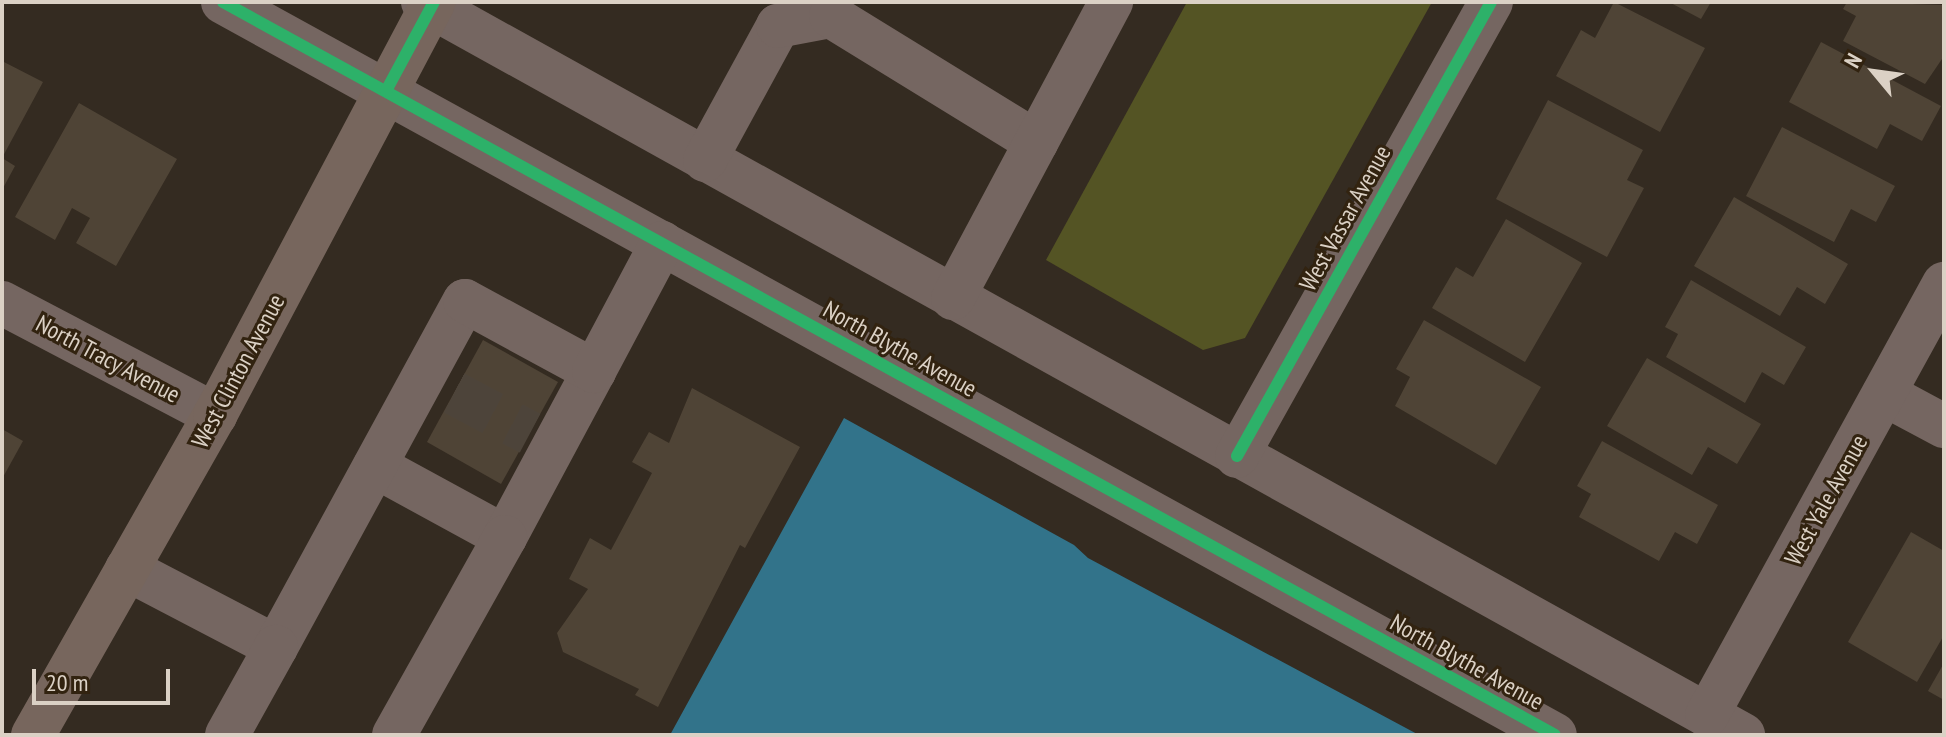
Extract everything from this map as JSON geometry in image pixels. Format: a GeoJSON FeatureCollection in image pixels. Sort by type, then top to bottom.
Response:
{"type":"FeatureCollection","features":[{"type":"Feature","properties":{"kind":"main road","name":"West Clinton Avenue"},"geometry":{"type":"LineString","coordinates":[[33,735],[215,415],[429,4]]}},
{"type":"Feature","properties":{"kind":"street","name":"North Blythe Avenue"},"geometry":{"type":"LineString","coordinates":[[223,2],[1555,735]]}},
{"type":"Feature","properties":{"kind":"street"},"geometry":{"type":"LineString","coordinates":[[953,298],[1111,2]]}},
{"type":"Feature","properties":{"kind":"street","name":"West Vassar Avenue"},"geometry":{"type":"LineString","coordinates":[[1237,456],[1491,2]]}},
{"type":"Feature","properties":{"kind":"street"},"geometry":{"type":"LineString","coordinates":[[429,4],[1725,725]]}},
{"type":"Feature","properties":{"kind":"street"},"geometry":{"type":"LineString","coordinates":[[705,160],[778,26],[829,9],[1036,142]]}},
{"type":"Feature","properties":{"kind":"street"},"geometry":{"type":"LineString","coordinates":[[394,735],[505,537],[542,440],[594,371],[662,243]]}},
{"type":"Feature","properties":{"kind":"street","name":"West Yale Avenue"},"geometry":{"type":"LineString","coordinates":[[1725,725],[1884,394],[1944,284]]}},
{"type":"Feature","properties":{"kind":"street"},"geometry":{"type":"LineString","coordinates":[[227,735],[375,466],[439,385],[465,301],[594,371]]}},
{"type":"Feature","properties":{"kind":"street","name":"North Tracy Avenue"},"geometry":{"type":"LineString","coordinates":[[2,303],[215,415]]}},
{"type":"Feature","properties":{"kind":"street"},"geometry":{"type":"LineString","coordinates":[[1884,394],[1944,426]]}},
{"type":"Feature","properties":{"kind":"street"},"geometry":{"type":"LineString","coordinates":[[375,466],[505,537]]}},
{"type":"Feature","properties":{"kind":"street"},"geometry":{"type":"LineString","coordinates":[[127,569],[276,647]]}},
{"type":"Feature","properties":{"kind":"shaded area"},"geometry":{"type":"Polygon","coordinates":[[[1187,2],[1432,2],[1245,338],[1203,350],[1046,260],[1187,2]]]}},
{"type":"Feature","properties":{"kind":"water"},"geometry":{"type":"Polygon","coordinates":[[[844,418],[1074,545],[1088,558],[1419,735],[670,735],[844,418]]]}},
{"type":"Feature","properties":{"kind":"building"},"geometry":{"type":"Polygon","coordinates":[[[1614,2],[1705,48],[1660,132],[1556,76],[1581,30],[1595,38],[1614,2]]]}},
{"type":"Feature","properties":{"kind":"building"},"geometry":{"type":"Polygon","coordinates":[[[1669,2],[1711,2],[1701,19],[1669,2]]]}},
{"type":"Feature","properties":{"kind":"building"},"geometry":{"type":"Polygon","coordinates":[[[1847,2],[1944,5],[1944,56],[1925,84],[1843,41],[1856,16],[1843,9],[1847,2]]]}},
{"type":"Feature","properties":{"kind":"building"},"geometry":{"type":"Polygon","coordinates":[[[1821,42],[1941,106],[1922,141],[1890,124],[1877,149],[1789,102],[1821,42]]]}},
{"type":"Feature","properties":{"kind":"building"},"geometry":{"type":"Polygon","coordinates":[[[2,61],[43,82],[2,158],[2,61]]]}},
{"type":"Feature","properties":{"kind":"building"},"geometry":{"type":"Polygon","coordinates":[[[1548,100],[1643,150],[1627,180],[1644,188],[1607,257],[1496,199],[1548,100]]]}},
{"type":"Feature","properties":{"kind":"building"},"geometry":{"type":"Polygon","coordinates":[[[79,103],[177,159],[116,266],[76,243],[90,218],[72,208],[55,240],[15,217],[79,103]]]}},
{"type":"Feature","properties":{"kind":"building"},"geometry":{"type":"Polygon","coordinates":[[[1782,127],[1895,186],[1876,222],[1851,209],[1834,242],[1746,196],[1782,127]]]}},
{"type":"Feature","properties":{"kind":"building"},"geometry":{"type":"Polygon","coordinates":[[[2,158],[15,166],[2,190],[2,158]]]}},
{"type":"Feature","properties":{"kind":"building"},"geometry":{"type":"Polygon","coordinates":[[[1734,197],[1848,264],[1825,304],[1797,287],[1780,316],[1694,266],[1734,197]]]}},
{"type":"Feature","properties":{"kind":"building"},"geometry":{"type":"Polygon","coordinates":[[[1506,219],[1582,263],[1525,362],[1432,308],[1456,267],[1473,277],[1506,219]]]}},
{"type":"Feature","properties":{"kind":"building"},"geometry":{"type":"Polygon","coordinates":[[[1691,280],[1806,347],[1784,385],[1762,372],[1745,403],[1666,357],[1678,334],[1665,327],[1691,280]]]}},
{"type":"Feature","properties":{"kind":"building"},"geometry":{"type":"Polygon","coordinates":[[[1424,320],[1541,387],[1496,465],[1395,406],[1410,377],[1396,369],[1424,320]]]}},
{"type":"Feature","properties":{"kind":"building"},"geometry":{"type":"Polygon","coordinates":[[[483,340],[558,382],[501,484],[427,442],[483,340]]]}},
{"type":"Feature","properties":{"kind":"building"},"geometry":{"type":"Polygon","coordinates":[[[1647,358],[1761,424],[1737,464],[1708,447],[1692,475],[1607,426],[1647,358]]]}},
{"type":"Feature","properties":{"kind":"building"},"geometry":{"type":"Polygon","coordinates":[[[692,388],[800,447],[745,548],[740,545],[658,707],[635,695],[639,689],[563,652],[557,633],[588,589],[569,579],[590,538],[611,550],[652,473],[632,462],[649,432],[669,443],[692,388]]]}},
{"type":"Feature","properties":{"kind":"building"},"geometry":{"type":"Polygon","coordinates":[[[2,429],[23,441],[2,479],[2,429]]]}},
{"type":"Feature","properties":{"kind":"building"},"geometry":{"type":"Polygon","coordinates":[[[1602,441],[1718,505],[1697,544],[1675,532],[1659,561],[1579,517],[1591,494],[1577,486],[1602,441]]]}},
{"type":"Feature","properties":{"kind":"building"},"geometry":{"type":"Polygon","coordinates":[[[1911,532],[1944,551],[1944,635],[1917,682],[1848,642],[1911,532]]]}},
{"type":"Feature","properties":{"kind":"building"},"geometry":{"type":"Polygon","coordinates":[[[1944,663],[1944,700],[1928,691],[1944,663]]]}},
{"type":"Feature","properties":{"kind":"tunnel"},"geometry":{"type":"LineString","coordinates":[[454,393],[530,433]]}},
{"type":"Feature","properties":{"kind":"cycle path"},"geometry":{"type":"LineString","coordinates":[[223,2],[1555,735]]}},
{"type":"Feature","properties":{"kind":"cycle path"},"geometry":{"type":"LineString","coordinates":[[386,91],[434,2]]}},
{"type":"Feature","properties":{"kind":"cycle path"},"geometry":{"type":"LineString","coordinates":[[1237,456],[1491,2]]}}]}
